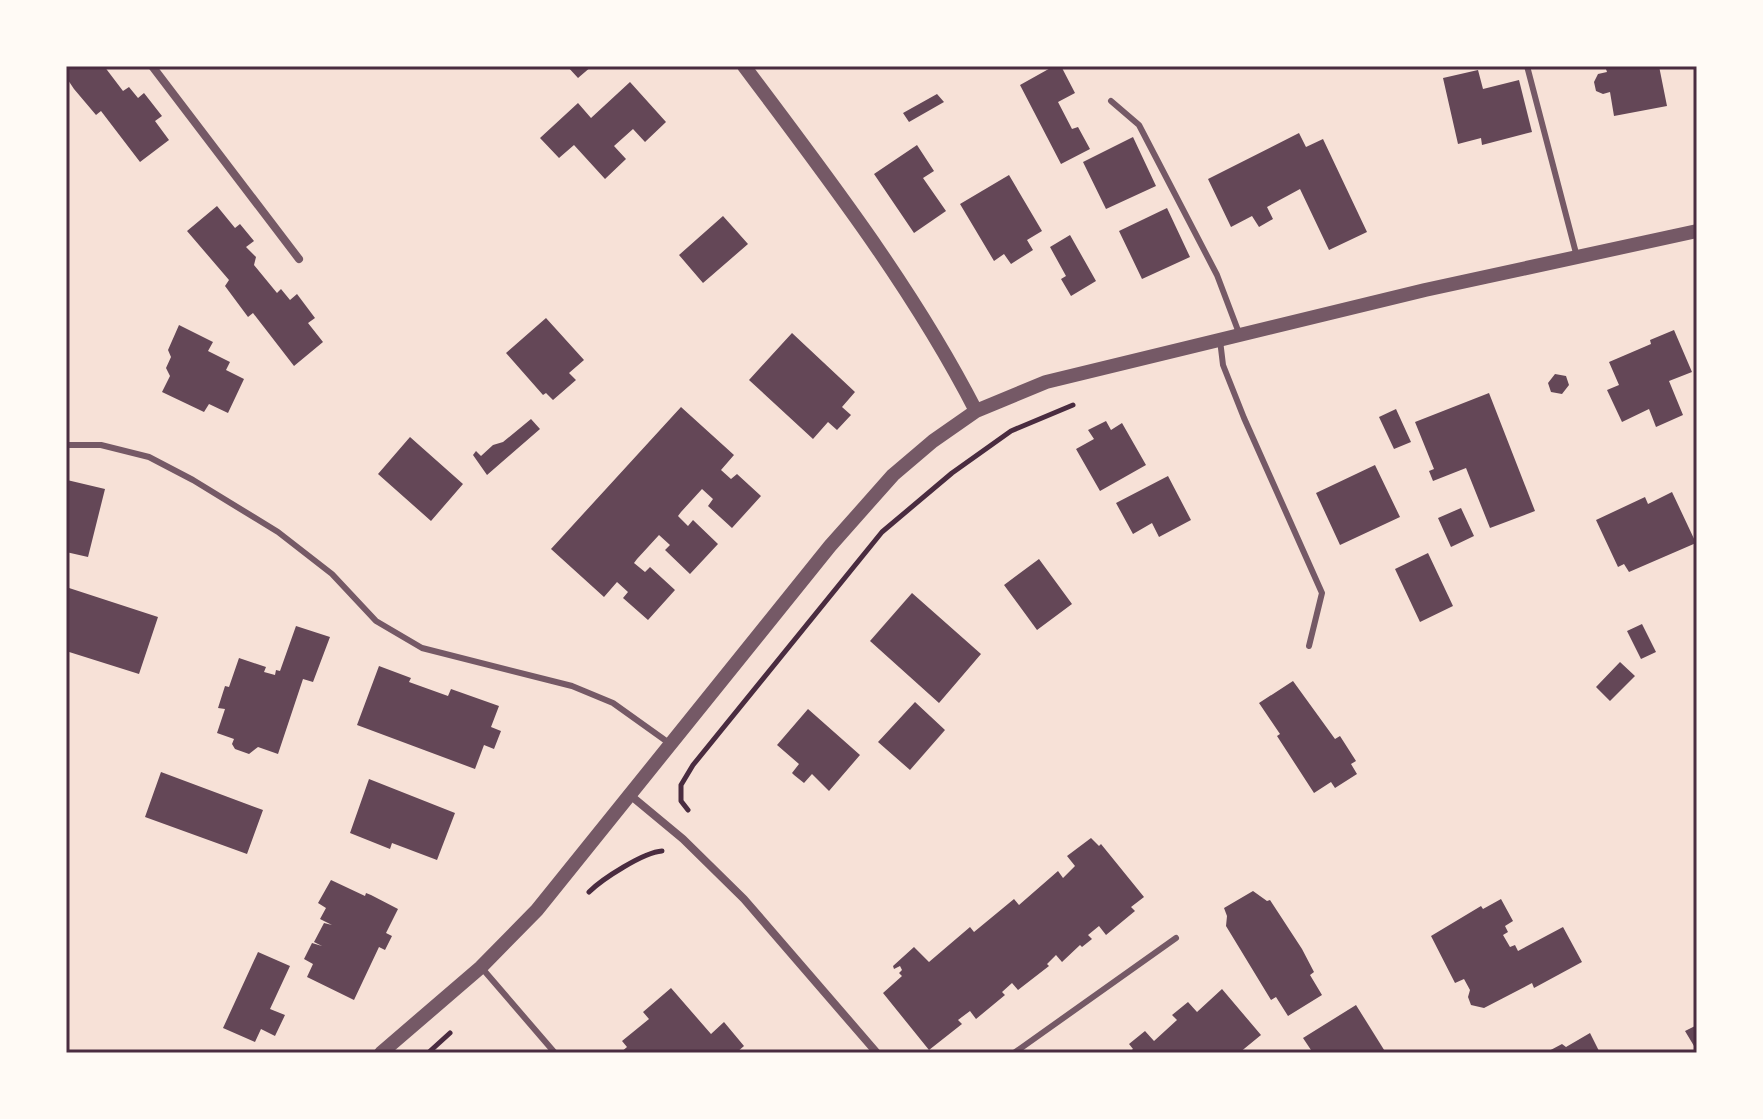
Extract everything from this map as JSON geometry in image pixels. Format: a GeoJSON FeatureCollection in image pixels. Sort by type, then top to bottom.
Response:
{"type":"FeatureCollection","features":[{"type":"Feature","properties":{"kind":"street"},"geometry":{"type":"LineString","coordinates":[[152,66],[299,259]]}},
{"type":"Feature","properties":{"kind":"street"},"geometry":{"type":"LineString","coordinates":[[744,66],[892,269],[976,411]]}},
{"type":"Feature","properties":{"kind":"street"},"geometry":{"type":"LineString","coordinates":[[381,1053],[481,967],[537,910],[830,546],[893,475],[933,441],[976,411],[1046,382],[1425,290],[1697,231]]}},
{"type":"Feature","properties":{"kind":"street"},"geometry":{"type":"LineString","coordinates":[[630,795],[683,839],[744,899],[877,1053]]}},
{"type":"Feature","properties":{"kind":"lane"},"geometry":{"type":"LineString","coordinates":[[1527,66],[1577,257]]}},
{"type":"Feature","properties":{"kind":"lane"},"geometry":{"type":"LineString","coordinates":[[1111,101],[1139,125],[1217,275],[1240,336]]}},
{"type":"Feature","properties":{"kind":"lane"},"geometry":{"type":"LineString","coordinates":[[1220,340],[1223,365],[1244,418],[1322,593],[1309,646]]}},
{"type":"Feature","properties":{"kind":"lane"},"geometry":{"type":"LineString","coordinates":[[66,445],[101,445],[149,457],[278,532],[332,574],[376,621],[422,648],[572,686],[613,703],[672,746]]}},
{"type":"Feature","properties":{"kind":"lane"},"geometry":{"type":"LineString","coordinates":[[1014,1053],[1176,938]]}},
{"type":"Feature","properties":{"kind":"lane"},"geometry":{"type":"LineString","coordinates":[[481,967],[555,1053]]}},
{"type":"Feature","properties":{"kind":"path"},"geometry":{"type":"LineString","coordinates":[[691,814],[681,801],[681,785],[693,765],[882,532],[952,473],[1011,431],[1087,399]]}},
{"type":"Feature","properties":{"kind":"building"},"geometry":{"type":"Polygon","coordinates":[[[66,66],[104,66],[123,91],[129,87],[138,98],[144,93],[162,116],[155,121],[169,140],[140,162],[101,111],[96,115],[74,89],[66,77],[66,66]]]}},
{"type":"Feature","properties":{"kind":"building"},"geometry":{"type":"Polygon","coordinates":[[[567,66],[592,66],[578,78],[567,66]]]}},
{"type":"Feature","properties":{"kind":"building"},"geometry":{"type":"Polygon","coordinates":[[[1054,66],[1061,66],[1075,93],[1058,102],[1072,129],[1078,127],[1090,149],[1061,164],[1020,85],[1054,66]]]}},
{"type":"Feature","properties":{"kind":"building"},"geometry":{"type":"Polygon","coordinates":[[[1605,66],[1659,66],[1667,106],[1614,116],[1610,92],[1603,94],[1596,91],[1594,82],[1598,74],[1607,72],[1605,66]]]}},
{"type":"Feature","properties":{"kind":"building"},"geometry":{"type":"Polygon","coordinates":[[[1478,70],[1483,89],[1519,80],[1532,132],[1482,145],[1481,138],[1458,144],[1443,78],[1478,70]]]}},
{"type":"Feature","properties":{"kind":"building"},"geometry":{"type":"Polygon","coordinates":[[[630,82],[666,122],[645,142],[633,129],[614,146],[626,159],[605,179],[574,145],[559,158],[540,138],[578,103],[591,118],[630,82]]]}},
{"type":"Feature","properties":{"kind":"building"},"geometry":{"type":"Polygon","coordinates":[[[937,94],[944,102],[909,122],[903,113],[937,94]]]}},
{"type":"Feature","properties":{"kind":"building"},"geometry":{"type":"Polygon","coordinates":[[[1299,133],[1306,147],[1323,139],[1367,232],[1329,250],[1300,189],[1267,207],[1273,219],[1259,227],[1252,216],[1231,227],[1208,179],[1299,133]]]}},
{"type":"Feature","properties":{"kind":"building"},"geometry":{"type":"Polygon","coordinates":[[[1133,137],[1156,186],[1106,209],[1083,162],[1133,137]]]}},
{"type":"Feature","properties":{"kind":"building"},"geometry":{"type":"Polygon","coordinates":[[[917,145],[934,171],[923,178],[946,211],[914,233],[874,174],[917,145]]]}},
{"type":"Feature","properties":{"kind":"building"},"geometry":{"type":"Polygon","coordinates":[[[1009,175],[1042,231],[1027,240],[1033,250],[1011,264],[1004,254],[994,261],[960,204],[1009,175]]]}},
{"type":"Feature","properties":{"kind":"building"},"geometry":{"type":"Polygon","coordinates":[[[217,206],[235,228],[240,224],[254,241],[246,247],[256,257],[254,265],[277,293],[281,289],[290,300],[297,294],[315,318],[308,323],[323,342],[294,366],[253,313],[248,317],[225,286],[229,280],[187,231],[217,206]]]}},
{"type":"Feature","properties":{"kind":"building"},"geometry":{"type":"Polygon","coordinates":[[[1167,208],[1190,257],[1142,279],[1119,231],[1167,208]]]}},
{"type":"Feature","properties":{"kind":"building"},"geometry":{"type":"Polygon","coordinates":[[[723,216],[748,244],[703,283],[679,255],[723,216]]]}},
{"type":"Feature","properties":{"kind":"building"},"geometry":{"type":"Polygon","coordinates":[[[1070,235],[1096,281],[1071,296],[1061,279],[1066,276],[1050,247],[1070,235]]]}},
{"type":"Feature","properties":{"kind":"building"},"geometry":{"type":"Polygon","coordinates":[[[546,318],[584,360],[569,373],[576,380],[553,400],[546,393],[543,395],[506,353],[546,318]]]}},
{"type":"Feature","properties":{"kind":"building"},"geometry":{"type":"Polygon","coordinates":[[[179,325],[213,342],[208,351],[230,362],[226,370],[244,379],[228,413],[209,404],[204,412],[162,392],[170,376],[166,368],[171,357],[168,350],[179,325]]]}},
{"type":"Feature","properties":{"kind":"building"},"geometry":{"type":"Polygon","coordinates":[[[1674,330],[1692,372],[1669,381],[1683,415],[1656,427],[1649,409],[1622,422],[1607,390],[1619,385],[1609,362],[1651,344],[1650,340],[1674,330]]]}},
{"type":"Feature","properties":{"kind":"building"},"geometry":{"type":"Polygon","coordinates":[[[792,333],[855,392],[842,407],[851,415],[837,430],[828,422],[813,439],[749,380],[792,333]]]}},
{"type":"Feature","properties":{"kind":"building"},"geometry":{"type":"Polygon","coordinates":[[[1555,374],[1566,376],[1569,385],[1562,394],[1551,392],[1548,383],[1555,374]]]}},
{"type":"Feature","properties":{"kind":"building"},"geometry":{"type":"Polygon","coordinates":[[[1489,393],[1535,511],[1490,528],[1466,468],[1433,481],[1429,471],[1434,469],[1415,422],[1489,393]]]}},
{"type":"Feature","properties":{"kind":"building"},"geometry":{"type":"Polygon","coordinates":[[[681,407],[734,455],[721,470],[731,479],[737,474],[761,496],[732,528],[708,506],[713,499],[702,489],[681,512],[678,516],[688,526],[693,520],[718,544],[690,574],[665,550],[670,545],[659,535],[637,559],[634,563],[645,572],[650,567],[675,590],[648,620],[623,598],[628,592],[617,582],[604,597],[551,549],[681,407]]]}},
{"type":"Feature","properties":{"kind":"building"},"geometry":{"type":"Polygon","coordinates":[[[1396,409],[1411,442],[1394,449],[1379,417],[1396,409]]]}},
{"type":"Feature","properties":{"kind":"building"},"geometry":{"type":"Polygon","coordinates":[[[531,419],[540,429],[487,475],[473,455],[476,451],[481,456],[531,419]]]}},
{"type":"Feature","properties":{"kind":"building"},"geometry":{"type":"Polygon","coordinates":[[[1106,421],[1111,430],[1122,423],[1146,465],[1100,491],[1076,449],[1094,439],[1088,430],[1106,421]]]}},
{"type":"Feature","properties":{"kind":"building"},"geometry":{"type":"Polygon","coordinates":[[[410,437],[463,484],[431,521],[378,474],[410,437]]]}},
{"type":"Feature","properties":{"kind":"building"},"geometry":{"type":"Polygon","coordinates":[[[1375,465],[1400,517],[1340,545],[1316,493],[1375,465]]]}},
{"type":"Feature","properties":{"kind":"building"},"geometry":{"type":"Polygon","coordinates":[[[1168,476],[1191,520],[1159,537],[1152,523],[1133,534],[1116,503],[1168,476]]]}},
{"type":"Feature","properties":{"kind":"building"},"geometry":{"type":"Polygon","coordinates":[[[67,480],[105,489],[88,557],[66,552],[67,480]]]}},
{"type":"Feature","properties":{"kind":"building"},"geometry":{"type":"Polygon","coordinates":[[[1672,492],[1696,543],[1629,572],[1624,564],[1618,567],[1596,520],[1645,497],[1648,504],[1672,492]]]}},
{"type":"Feature","properties":{"kind":"building"},"geometry":{"type":"Polygon","coordinates":[[[1461,508],[1474,536],[1451,547],[1438,518],[1461,508]]]}},
{"type":"Feature","properties":{"kind":"building"},"geometry":{"type":"Polygon","coordinates":[[[1428,553],[1453,606],[1420,622],[1395,569],[1428,553]]]}},
{"type":"Feature","properties":{"kind":"building"},"geometry":{"type":"Polygon","coordinates":[[[1039,559],[1072,604],[1037,630],[1004,585],[1039,559]]]}},
{"type":"Feature","properties":{"kind":"building"},"geometry":{"type":"Polygon","coordinates":[[[66,587],[158,617],[139,674],[66,651],[66,587]]]}},
{"type":"Feature","properties":{"kind":"building"},"geometry":{"type":"Polygon","coordinates":[[[912,593],[981,654],[939,703],[870,641],[912,593]]]}},
{"type":"Feature","properties":{"kind":"building"},"geometry":{"type":"Polygon","coordinates":[[[1642,624],[1656,652],[1641,659],[1627,631],[1642,624]]]}},
{"type":"Feature","properties":{"kind":"building"},"geometry":{"type":"Polygon","coordinates":[[[296,626],[330,637],[313,682],[303,679],[278,754],[258,747],[249,754],[235,749],[232,744],[234,739],[217,733],[225,709],[218,708],[225,686],[229,687],[239,658],[266,667],[264,672],[275,675],[276,670],[280,671],[296,626]]]}},
{"type":"Feature","properties":{"kind":"building"},"geometry":{"type":"Polygon","coordinates":[[[1620,662],[1635,676],[1610,701],[1596,687],[1620,662]]]}},
{"type":"Feature","properties":{"kind":"building"},"geometry":{"type":"Polygon","coordinates":[[[379,666],[411,678],[409,682],[448,696],[451,689],[499,706],[491,727],[501,731],[494,749],[484,745],[475,769],[357,725],[379,666]]]}},
{"type":"Feature","properties":{"kind":"building"},"geometry":{"type":"Polygon","coordinates":[[[1293,681],[1335,739],[1340,736],[1356,761],[1351,764],[1357,774],[1335,788],[1331,782],[1314,793],[1259,703],[1293,681]]]}},
{"type":"Feature","properties":{"kind":"building"},"geometry":{"type":"Polygon","coordinates":[[[915,702],[945,730],[910,770],[878,742],[915,702]]]}},
{"type":"Feature","properties":{"kind":"building"},"geometry":{"type":"Polygon","coordinates":[[[808,709],[860,755],[829,791],[812,774],[804,783],[794,775],[792,773],[799,764],[777,745],[808,709]]]}},
{"type":"Feature","properties":{"kind":"building"},"geometry":{"type":"Polygon","coordinates":[[[161,772],[263,810],[247,854],[145,817],[161,772]]]}},
{"type":"Feature","properties":{"kind":"building"},"geometry":{"type":"Polygon","coordinates":[[[369,779],[455,813],[437,860],[392,843],[390,849],[350,833],[369,779]]]}},
{"type":"Feature","properties":{"kind":"building"},"geometry":{"type":"Polygon","coordinates":[[[1091,838],[1099,846],[1101,844],[1144,897],[1131,907],[1135,911],[1106,935],[1099,926],[1088,935],[1092,939],[1082,947],[1080,945],[1062,962],[1056,955],[1047,964],[1049,966],[1018,990],[1012,983],[1002,992],[1005,995],[976,1019],[970,1011],[958,1020],[962,1024],[929,1050],[883,993],[902,976],[900,966],[894,969],[893,966],[914,947],[929,962],[970,927],[974,932],[1014,899],[1019,905],[1058,871],[1063,878],[1075,866],[1067,856],[1091,838]]]}},
{"type":"Feature","properties":{"kind":"building"},"geometry":{"type":"Polygon","coordinates":[[[331,880],[398,909],[386,933],[392,936],[385,950],[379,947],[354,1000],[307,977],[313,964],[304,959],[312,943],[322,946],[314,942],[324,923],[332,925],[320,919],[326,908],[318,903],[331,880]]]}},
{"type":"Feature","properties":{"kind":"building"},"geometry":{"type":"Polygon","coordinates":[[[1253,891],[1270,900],[1302,949],[1314,972],[1310,975],[1322,995],[1288,1016],[1276,997],[1271,1000],[1226,926],[1224,908],[1253,891]]]}},
{"type":"Feature","properties":{"kind":"building"},"geometry":{"type":"Polygon","coordinates":[[[1501,899],[1513,921],[1505,926],[1508,932],[1503,935],[1510,947],[1515,945],[1518,951],[1563,927],[1582,962],[1534,988],[1532,983],[1484,1008],[1471,1005],[1468,997],[1470,990],[1464,979],[1455,983],[1431,936],[1481,906],[1483,909],[1501,899]]]}},
{"type":"Feature","properties":{"kind":"building"},"geometry":{"type":"Polygon","coordinates":[[[258,952],[290,966],[270,1009],[285,1015],[275,1036],[261,1029],[255,1042],[223,1028],[258,952]]]}},
{"type":"Feature","properties":{"kind":"building"},"geometry":{"type":"Polygon","coordinates":[[[671,988],[711,1034],[724,1022],[744,1046],[736,1053],[620,1053],[627,1047],[622,1041],[649,1019],[643,1012],[671,988]]]}},
{"type":"Feature","properties":{"kind":"building"},"geometry":{"type":"Polygon","coordinates":[[[1222,989],[1261,1035],[1239,1053],[1128,1053],[1133,1049],[1129,1044],[1145,1031],[1154,1041],[1177,1020],[1172,1015],[1188,1002],[1197,1012],[1222,989]]]}},
{"type":"Feature","properties":{"kind":"building"},"geometry":{"type":"Polygon","coordinates":[[[1356,1005],[1386,1053],[1307,1053],[1311,1050],[1303,1038],[1356,1005]]]}},
{"type":"Feature","properties":{"kind":"building"},"geometry":{"type":"Polygon","coordinates":[[[1697,1025],[1697,1051],[1685,1031],[1697,1025]]]}},
{"type":"Feature","properties":{"kind":"building"},"geometry":{"type":"Polygon","coordinates":[[[1590,1033],[1600,1053],[1545,1053],[1562,1044],[1566,1047],[1590,1033]]]}}]}
